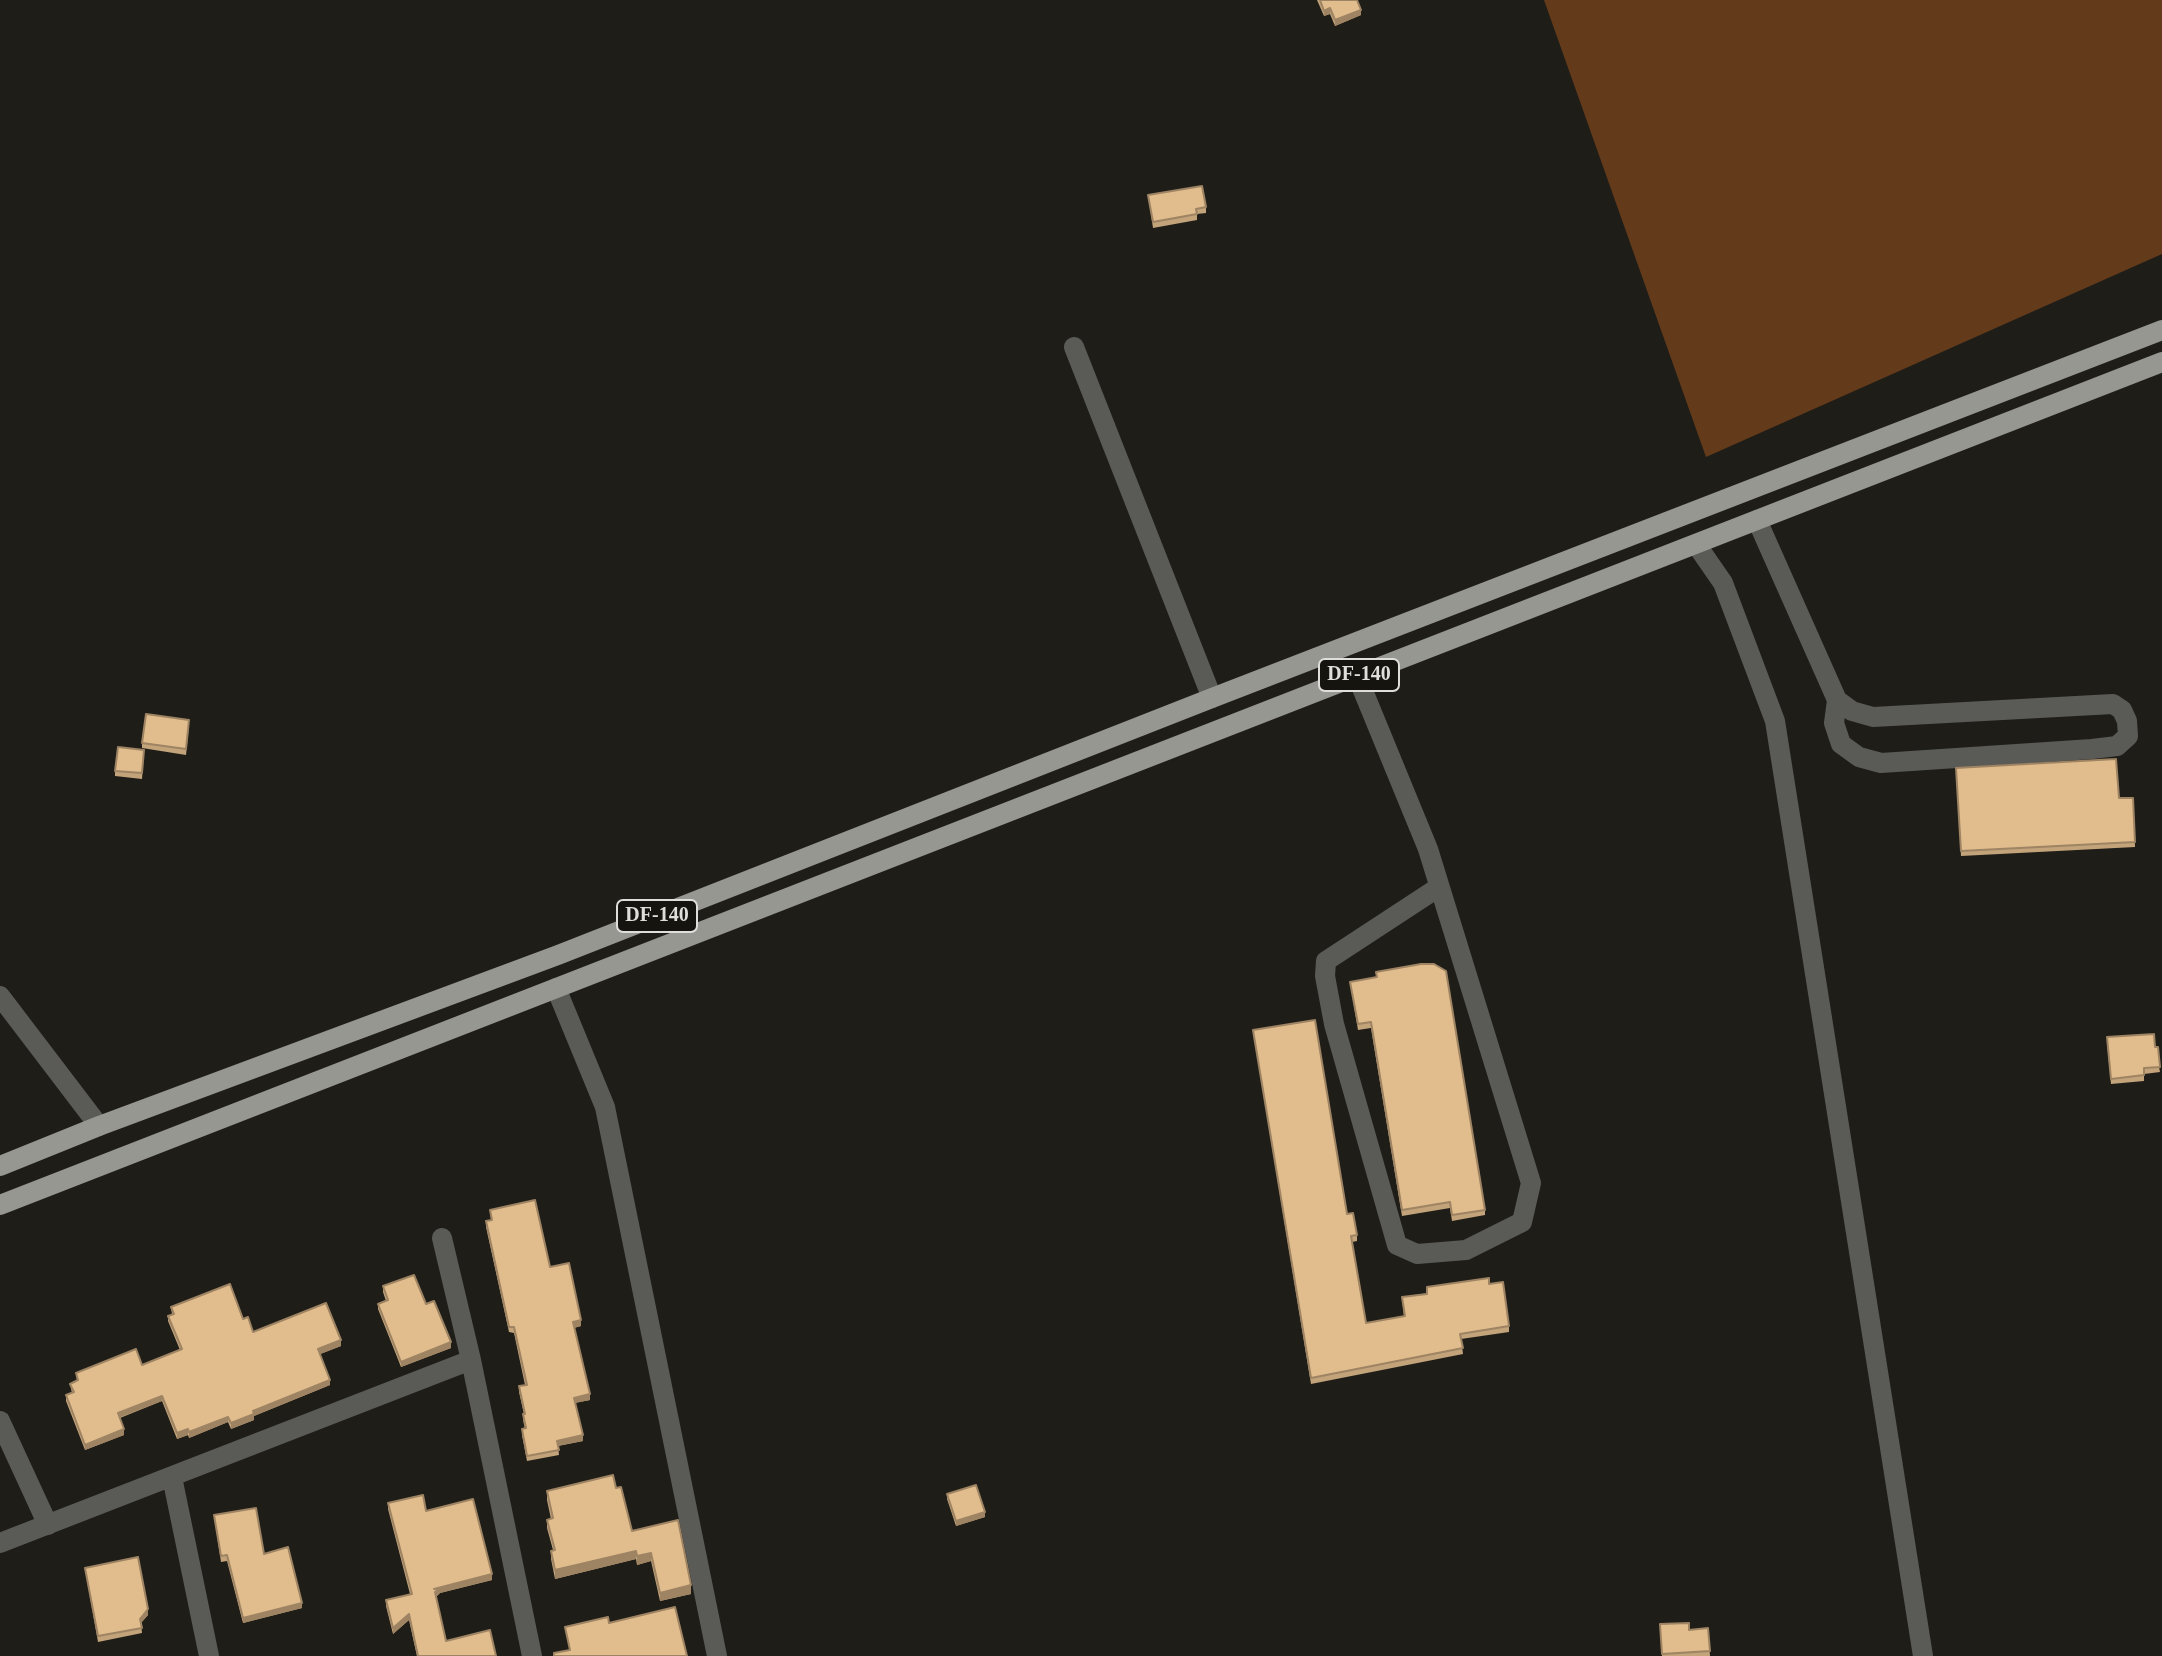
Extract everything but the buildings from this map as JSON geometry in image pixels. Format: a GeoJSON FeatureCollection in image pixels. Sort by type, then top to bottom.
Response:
{"type":"FeatureCollection","features":[{"type":"Feature","properties":{"kind":"main road","name":"DF-140"},"geometry":{"type":"LineString","coordinates":[[0,1166],[558,955],[2162,330]]}},
{"type":"Feature","properties":{"kind":"main road","name":"DF-140"},"geometry":{"type":"LineString","coordinates":[[0,1205],[2162,362]]}},
{"type":"Feature","properties":{"kind":"street"},"geometry":{"type":"LineString","coordinates":[[1074,347],[1212,698]]}},
{"type":"Feature","properties":{"kind":"street"},"geometry":{"type":"LineString","coordinates":[[1757,520],[1837,700],[1852,711],[1873,717],[2113,704],[2122,710],[2128,736],[2117,746],[2092,749],[1881,763],[1859,757],[1841,744],[1834,723],[1837,700]]}},
{"type":"Feature","properties":{"kind":"street"},"geometry":{"type":"LineString","coordinates":[[1696,544],[1723,583],[1775,721],[1923,1656]]}},
{"type":"Feature","properties":{"kind":"street"},"geometry":{"type":"LineString","coordinates":[[1357,676],[1428,849],[1531,1183],[1522,1222],[1466,1250],[1417,1254],[1397,1245],[1334,1024],[1325,976],[1326,961],[1439,887]]}},
{"type":"Feature","properties":{"kind":"street"},"geometry":{"type":"LineString","coordinates":[[556,988],[605,1107],[717,1656]]}},
{"type":"Feature","properties":{"kind":"street"},"geometry":{"type":"LineString","coordinates":[[0,996],[57,1075],[99,1126]]}},
{"type":"Feature","properties":{"kind":"street"},"geometry":{"type":"LineString","coordinates":[[442,1238],[471,1360],[532,1656]]}},
{"type":"Feature","properties":{"kind":"street"},"geometry":{"type":"LineString","coordinates":[[0,1543],[471,1360]]}},
{"type":"Feature","properties":{"kind":"street"},"geometry":{"type":"LineString","coordinates":[[0,1421],[48,1525]]}},
{"type":"Feature","properties":{"kind":"street"},"geometry":{"type":"LineString","coordinates":[[172,1477],[209,1656]]}},
{"type":"Feature","properties":{"kind":"shaded area"},"geometry":{"type":"Polygon","coordinates":[[[1544,0],[2162,0],[2162,254],[1706,457],[1544,0]]]}}]}
